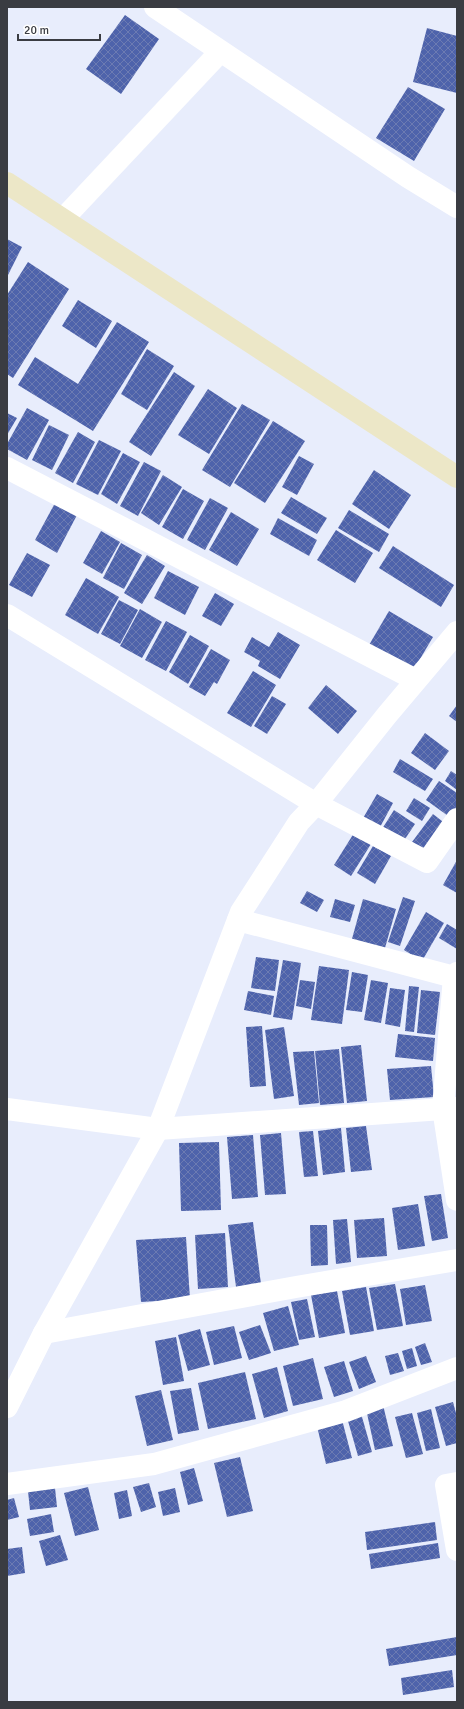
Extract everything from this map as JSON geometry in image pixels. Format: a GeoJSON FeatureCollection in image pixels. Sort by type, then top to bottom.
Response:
{"type":"FeatureCollection","features":[{"type":"Feature","properties":{"kind":"street"},"geometry":{"type":"LineString","coordinates":[[154,7],[408,177],[457,207]]}},
{"type":"Feature","properties":{"kind":"street"},"geometry":{"type":"LineString","coordinates":[[63,219],[220,52]]}},
{"type":"Feature","properties":{"kind":"street"},"geometry":{"type":"LineString","coordinates":[[7,183],[457,477]]}},
{"type":"Feature","properties":{"kind":"street"},"geometry":{"type":"LineString","coordinates":[[7,468],[416,680]]}},
{"type":"Feature","properties":{"kind":"street"},"geometry":{"type":"LineString","coordinates":[[7,615],[316,804],[427,862],[457,819]]}},
{"type":"Feature","properties":{"kind":"street"},"geometry":{"type":"LineString","coordinates":[[7,1407],[44,1333],[158,1129],[241,912],[299,822],[316,804],[416,680],[457,632]]}},
{"type":"Feature","properties":{"kind":"street"},"geometry":{"type":"LineString","coordinates":[[238,920],[456,975],[450,1108],[457,1200]]}},
{"type":"Feature","properties":{"kind":"street"},"geometry":{"type":"LineString","coordinates":[[7,1109],[158,1129],[450,1108]]}},
{"type":"Feature","properties":{"kind":"street"},"geometry":{"type":"LineString","coordinates":[[44,1333],[296,1287],[457,1260]]}},
{"type":"Feature","properties":{"kind":"street"},"geometry":{"type":"LineString","coordinates":[[7,1484],[154,1464],[346,1410],[457,1368]]}},
{"type":"Feature","properties":{"kind":"street"},"geometry":{"type":"LineString","coordinates":[[457,1483],[446,1485],[457,1550]]}},
{"type":"Feature","properties":{"kind":"building"},"geometry":{"type":"Polygon","coordinates":[[[125,15],[159,39],[121,94],[86,69],[125,15]]]}},
{"type":"Feature","properties":{"kind":"building"},"geometry":{"type":"Polygon","coordinates":[[[427,28],[457,36],[457,93],[413,82],[427,28]]]}},
{"type":"Feature","properties":{"kind":"building"},"geometry":{"type":"Polygon","coordinates":[[[408,87],[445,109],[414,161],[376,138],[408,87]]]}},
{"type":"Feature","properties":{"kind":"building"},"geometry":{"type":"Polygon","coordinates":[[[7,239],[22,247],[7,277],[7,239]]]}},
{"type":"Feature","properties":{"kind":"building"},"geometry":{"type":"Polygon","coordinates":[[[28,262],[69,289],[13,378],[7,374],[7,295],[28,262]]]}},
{"type":"Feature","properties":{"kind":"building"},"geometry":{"type":"Polygon","coordinates":[[[78,300],[112,321],[96,348],[62,326],[78,300]]]}},
{"type":"Feature","properties":{"kind":"building"},"geometry":{"type":"Polygon","coordinates":[[[117,322],[149,342],[93,431],[18,385],[35,357],[78,384],[117,322]]]}},
{"type":"Feature","properties":{"kind":"building"},"geometry":{"type":"Polygon","coordinates":[[[147,349],[174,366],[147,410],[121,394],[147,349]]]}},
{"type":"Feature","properties":{"kind":"building"},"geometry":{"type":"Polygon","coordinates":[[[174,372],[195,386],[151,456],[129,442],[174,372]]]}},
{"type":"Feature","properties":{"kind":"building"},"geometry":{"type":"Polygon","coordinates":[[[208,389],[237,408],[209,454],[178,435],[208,389]]]}},
{"type":"Feature","properties":{"kind":"building"},"geometry":{"type":"Polygon","coordinates":[[[242,404],[270,420],[230,487],[202,470],[242,404]]]}},
{"type":"Feature","properties":{"kind":"building"},"geometry":{"type":"Polygon","coordinates":[[[27,408],[49,420],[27,460],[7,449],[7,444],[27,408]]]}},
{"type":"Feature","properties":{"kind":"building"},"geometry":{"type":"Polygon","coordinates":[[[7,413],[17,418],[7,435],[7,413]]]}},
{"type":"Feature","properties":{"kind":"building"},"geometry":{"type":"Polygon","coordinates":[[[273,421],[305,441],[265,503],[234,483],[273,421]]]}},
{"type":"Feature","properties":{"kind":"building"},"geometry":{"type":"Polygon","coordinates":[[[49,425],[69,435],[52,470],[32,460],[49,425]]]}},
{"type":"Feature","properties":{"kind":"building"},"geometry":{"type":"Polygon","coordinates":[[[78,432],[95,442],[73,483],[55,473],[78,432]]]}},
{"type":"Feature","properties":{"kind":"building"},"geometry":{"type":"Polygon","coordinates":[[[99,440],[121,451],[98,495],[76,484],[99,440]]]}},
{"type":"Feature","properties":{"kind":"building"},"geometry":{"type":"Polygon","coordinates":[[[123,453],[140,462],[117,504],[101,494],[123,453]]]}},
{"type":"Feature","properties":{"kind":"building"},"geometry":{"type":"Polygon","coordinates":[[[299,456],[314,464],[297,495],[282,487],[299,456]]]}},
{"type":"Feature","properties":{"kind":"building"},"geometry":{"type":"Polygon","coordinates":[[[144,462],[161,471],[138,516],[120,506],[144,462]]]}},
{"type":"Feature","properties":{"kind":"building"},"geometry":{"type":"Polygon","coordinates":[[[374,470],[411,495],[389,529],[352,504],[374,470]]]}},
{"type":"Feature","properties":{"kind":"building"},"geometry":{"type":"Polygon","coordinates":[[[163,475],[182,487],[159,525],[141,513],[163,475]]]}},
{"type":"Feature","properties":{"kind":"building"},"geometry":{"type":"Polygon","coordinates":[[[183,489],[204,501],[183,539],[162,527],[183,489]]]}},
{"type":"Feature","properties":{"kind":"building"},"geometry":{"type":"Polygon","coordinates":[[[291,497],[327,518],[317,534],[281,513],[291,497]]]}},
{"type":"Feature","properties":{"kind":"building"},"geometry":{"type":"Polygon","coordinates":[[[210,498],[228,508],[205,550],[187,540],[210,498]]]}},
{"type":"Feature","properties":{"kind":"building"},"geometry":{"type":"Polygon","coordinates":[[[55,503],[77,515],[57,553],[35,540],[55,503]]]}},
{"type":"Feature","properties":{"kind":"building"},"geometry":{"type":"Polygon","coordinates":[[[349,510],[389,534],[379,552],[338,528],[349,510]]]}},
{"type":"Feature","properties":{"kind":"building"},"geometry":{"type":"Polygon","coordinates":[[[231,512],[259,529],[237,566],[209,550],[231,512]]]}},
{"type":"Feature","properties":{"kind":"building"},"geometry":{"type":"Polygon","coordinates":[[[278,518],[317,540],[309,556],[270,534],[278,518]]]}},
{"type":"Feature","properties":{"kind":"building"},"geometry":{"type":"Polygon","coordinates":[[[336,530],[373,553],[355,583],[317,560],[336,530]]]}},
{"type":"Feature","properties":{"kind":"building"},"geometry":{"type":"Polygon","coordinates":[[[101,531],[120,542],[102,574],[83,563],[101,531]]]}},
{"type":"Feature","properties":{"kind":"building"},"geometry":{"type":"Polygon","coordinates":[[[121,543],[142,555],[124,589],[103,578],[121,543]]]}},
{"type":"Feature","properties":{"kind":"building"},"geometry":{"type":"Polygon","coordinates":[[[393,546],[454,585],[441,607],[379,568],[393,546]]]}},
{"type":"Feature","properties":{"kind":"building"},"geometry":{"type":"Polygon","coordinates":[[[27,553],[50,565],[32,597],[9,585],[27,553]]]}},
{"type":"Feature","properties":{"kind":"building"},"geometry":{"type":"Polygon","coordinates":[[[147,555],[165,566],[142,604],[124,593],[147,555]]]}},
{"type":"Feature","properties":{"kind":"building"},"geometry":{"type":"Polygon","coordinates":[[[168,571],[199,587],[185,615],[154,598],[168,571]]]}},
{"type":"Feature","properties":{"kind":"building"},"geometry":{"type":"Polygon","coordinates":[[[86,578],[119,597],[98,634],[65,615],[86,578]]]}},
{"type":"Feature","properties":{"kind":"building"},"geometry":{"type":"Polygon","coordinates":[[[215,593],[234,604],[221,626],[202,616],[215,593]]]}},
{"type":"Feature","properties":{"kind":"building"},"geometry":{"type":"Polygon","coordinates":[[[119,600],[138,610],[120,644],[101,634],[119,600]]]}},
{"type":"Feature","properties":{"kind":"building"},"geometry":{"type":"Polygon","coordinates":[[[140,609],[162,622],[142,658],[120,646],[140,609]]]}},
{"type":"Feature","properties":{"kind":"building"},"geometry":{"type":"Polygon","coordinates":[[[389,611],[433,637],[413,671],[369,645],[389,611]]]}},
{"type":"Feature","properties":{"kind":"building"},"geometry":{"type":"Polygon","coordinates":[[[166,621],[187,632],[166,671],[145,660],[166,621]]]}},
{"type":"Feature","properties":{"kind":"building"},"geometry":{"type":"Polygon","coordinates":[[[278,632],[300,645],[280,679],[258,666],[260,661],[244,652],[252,637],[269,647],[278,632]]]}},
{"type":"Feature","properties":{"kind":"building"},"geometry":{"type":"Polygon","coordinates":[[[190,635],[209,646],[188,684],[169,672],[190,635]]]}},
{"type":"Feature","properties":{"kind":"building"},"geometry":{"type":"Polygon","coordinates":[[[211,649],[230,660],[217,684],[214,682],[205,696],[189,687],[211,649]]]}},
{"type":"Feature","properties":{"kind":"building"},"geometry":{"type":"Polygon","coordinates":[[[253,671],[276,685],[251,727],[227,713],[253,671]]]}},
{"type":"Feature","properties":{"kind":"building"},"geometry":{"type":"Polygon","coordinates":[[[326,685],[357,711],[338,734],[308,708],[326,685]]]}},
{"type":"Feature","properties":{"kind":"building"},"geometry":{"type":"Polygon","coordinates":[[[272,696],[286,704],[267,734],[254,726],[272,696]]]}},
{"type":"Feature","properties":{"kind":"building"},"geometry":{"type":"Polygon","coordinates":[[[457,705],[457,722],[449,716],[457,705]]]}},
{"type":"Feature","properties":{"kind":"building"},"geometry":{"type":"Polygon","coordinates":[[[425,733],[449,751],[435,770],[411,753],[425,733]]]}},
{"type":"Feature","properties":{"kind":"building"},"geometry":{"type":"Polygon","coordinates":[[[400,759],[433,779],[425,791],[393,772],[400,759]]]}},
{"type":"Feature","properties":{"kind":"building"},"geometry":{"type":"Polygon","coordinates":[[[451,771],[457,775],[457,790],[445,781],[451,771]]]}},
{"type":"Feature","properties":{"kind":"building"},"geometry":{"type":"Polygon","coordinates":[[[439,781],[457,793],[457,810],[451,818],[426,800],[439,781]]]}},
{"type":"Feature","properties":{"kind":"building"},"geometry":{"type":"Polygon","coordinates":[[[377,794],[393,803],[379,829],[362,820],[377,794]]]}},
{"type":"Feature","properties":{"kind":"building"},"geometry":{"type":"Polygon","coordinates":[[[414,798],[430,808],[422,821],[406,811],[414,798]]]}},
{"type":"Feature","properties":{"kind":"building"},"geometry":{"type":"Polygon","coordinates":[[[394,810],[415,824],[403,842],[382,829],[394,810]]]}},
{"type":"Feature","properties":{"kind":"building"},"geometry":{"type":"Polygon","coordinates":[[[433,814],[447,825],[426,853],[412,842],[433,814]]]}},
{"type":"Feature","properties":{"kind":"building"},"geometry":{"type":"Polygon","coordinates":[[[354,833],[371,844],[351,876],[334,865],[354,833]]]}},
{"type":"Feature","properties":{"kind":"building"},"geometry":{"type":"Polygon","coordinates":[[[373,846],[391,856],[375,884],[357,873],[373,846]]]}},
{"type":"Feature","properties":{"kind":"building"},"geometry":{"type":"Polygon","coordinates":[[[457,860],[457,893],[443,885],[457,860]]]}},
{"type":"Feature","properties":{"kind":"building"},"geometry":{"type":"Polygon","coordinates":[[[307,891],[324,900],[317,912],[300,903],[307,891]]]}},
{"type":"Feature","properties":{"kind":"building"},"geometry":{"type":"Polygon","coordinates":[[[403,897],[415,901],[400,946],[388,942],[403,897]]]}},
{"type":"Feature","properties":{"kind":"building"},"geometry":{"type":"Polygon","coordinates":[[[335,899],[355,905],[350,922],[330,917],[335,899]]]}},
{"type":"Feature","properties":{"kind":"building"},"geometry":{"type":"Polygon","coordinates":[[[363,899],[396,909],[383,955],[350,946],[363,899]]]}},
{"type":"Feature","properties":{"kind":"building"},"geometry":{"type":"Polygon","coordinates":[[[426,912],[444,923],[422,961],[404,950],[426,912]]]}},
{"type":"Feature","properties":{"kind":"building"},"geometry":{"type":"Polygon","coordinates":[[[447,924],[457,930],[457,949],[439,938],[447,924]]]}},
{"type":"Feature","properties":{"kind":"building"},"geometry":{"type":"Polygon","coordinates":[[[256,957],[279,960],[275,991],[251,988],[256,957]]]}},
{"type":"Feature","properties":{"kind":"building"},"geometry":{"type":"Polygon","coordinates":[[[283,960],[301,963],[292,1020],[273,1017],[283,960]]]}},
{"type":"Feature","properties":{"kind":"building"},"geometry":{"type":"Polygon","coordinates":[[[319,966],[349,970],[342,1024],[311,1020],[319,966]]]}},
{"type":"Feature","properties":{"kind":"building"},"geometry":{"type":"Polygon","coordinates":[[[352,972],[368,975],[362,1012],[346,1010],[352,972]]]}},
{"type":"Feature","properties":{"kind":"building"},"geometry":{"type":"Polygon","coordinates":[[[300,980],[315,982],[311,1009],[296,1006],[300,980]]]}},
{"type":"Feature","properties":{"kind":"building"},"geometry":{"type":"Polygon","coordinates":[[[371,980],[388,983],[381,1023],[364,1020],[371,980]]]}},
{"type":"Feature","properties":{"kind":"building"},"geometry":{"type":"Polygon","coordinates":[[[409,986],[419,987],[414,1032],[405,1031],[409,986]]]}},
{"type":"Feature","properties":{"kind":"building"},"geometry":{"type":"Polygon","coordinates":[[[390,988],[405,990],[400,1027],[385,1024],[390,988]]]}},
{"type":"Feature","properties":{"kind":"building"},"geometry":{"type":"Polygon","coordinates":[[[421,990],[440,992],[435,1035],[417,1033],[421,990]]]}},
{"type":"Feature","properties":{"kind":"building"},"geometry":{"type":"Polygon","coordinates":[[[248,991],[274,996],[271,1015],[244,1010],[248,991]]]}},
{"type":"Feature","properties":{"kind":"building"},"geometry":{"type":"Polygon","coordinates":[[[262,1026],[266,1086],[250,1087],[246,1027],[262,1026]]]}},
{"type":"Feature","properties":{"kind":"building"},"geometry":{"type":"Polygon","coordinates":[[[284,1027],[294,1096],[274,1099],[265,1030],[284,1027]]]}},
{"type":"Feature","properties":{"kind":"building"},"geometry":{"type":"Polygon","coordinates":[[[398,1034],[435,1038],[433,1061],[395,1057],[398,1034]]]}},
{"type":"Feature","properties":{"kind":"building"},"geometry":{"type":"Polygon","coordinates":[[[361,1045],[367,1101],[347,1103],[341,1047],[361,1045]]]}},
{"type":"Feature","properties":{"kind":"building"},"geometry":{"type":"Polygon","coordinates":[[[339,1049],[344,1103],[320,1105],[315,1051],[339,1049]]]}},
{"type":"Feature","properties":{"kind":"building"},"geometry":{"type":"Polygon","coordinates":[[[314,1051],[319,1103],[299,1105],[293,1052],[314,1051]]]}},
{"type":"Feature","properties":{"kind":"building"},"geometry":{"type":"Polygon","coordinates":[[[431,1066],[434,1097],[390,1100],[387,1069],[431,1066]]]}},
{"type":"Feature","properties":{"kind":"building"},"geometry":{"type":"Polygon","coordinates":[[[366,1126],[372,1170],[351,1172],[346,1128],[366,1126]]]}},
{"type":"Feature","properties":{"kind":"building"},"geometry":{"type":"Polygon","coordinates":[[[341,1128],[345,1172],[323,1175],[318,1131],[341,1128]]]}},
{"type":"Feature","properties":{"kind":"building"},"geometry":{"type":"Polygon","coordinates":[[[313,1131],[318,1176],[304,1177],[299,1132],[313,1131]]]}},
{"type":"Feature","properties":{"kind":"building"},"geometry":{"type":"Polygon","coordinates":[[[281,1133],[286,1194],[265,1195],[260,1135],[281,1133]]]}},
{"type":"Feature","properties":{"kind":"building"},"geometry":{"type":"Polygon","coordinates":[[[253,1135],[258,1197],[232,1199],[227,1137],[253,1135]]]}},
{"type":"Feature","properties":{"kind":"building"},"geometry":{"type":"Polygon","coordinates":[[[219,1142],[221,1210],[181,1211],[179,1143],[219,1142]]]}},
{"type":"Feature","properties":{"kind":"building"},"geometry":{"type":"Polygon","coordinates":[[[441,1194],[448,1238],[432,1241],[424,1196],[441,1194]]]}},
{"type":"Feature","properties":{"kind":"building"},"geometry":{"type":"Polygon","coordinates":[[[418,1204],[425,1246],[398,1250],[392,1208],[418,1204]]]}},
{"type":"Feature","properties":{"kind":"building"},"geometry":{"type":"Polygon","coordinates":[[[384,1218],[387,1256],[357,1258],[354,1220],[384,1218]]]}},
{"type":"Feature","properties":{"kind":"building"},"geometry":{"type":"Polygon","coordinates":[[[347,1219],[351,1262],[336,1264],[333,1220],[347,1219]]]}},
{"type":"Feature","properties":{"kind":"building"},"geometry":{"type":"Polygon","coordinates":[[[253,1222],[261,1284],[236,1287],[228,1225],[253,1222]]]}},
{"type":"Feature","properties":{"kind":"building"},"geometry":{"type":"Polygon","coordinates":[[[310,1225],[327,1225],[328,1265],[311,1266],[310,1225]]]}},
{"type":"Feature","properties":{"kind":"building"},"geometry":{"type":"Polygon","coordinates":[[[225,1233],[228,1287],[198,1289],[195,1235],[225,1233]]]}},
{"type":"Feature","properties":{"kind":"building"},"geometry":{"type":"Polygon","coordinates":[[[186,1237],[190,1299],[141,1302],[136,1240],[186,1237]]]}},
{"type":"Feature","properties":{"kind":"building"},"geometry":{"type":"Polygon","coordinates":[[[395,1284],[403,1326],[377,1330],[369,1288],[395,1284]]]}},
{"type":"Feature","properties":{"kind":"building"},"geometry":{"type":"Polygon","coordinates":[[[425,1285],[432,1321],[406,1325],[400,1289],[425,1285]]]}},
{"type":"Feature","properties":{"kind":"building"},"geometry":{"type":"Polygon","coordinates":[[[366,1287],[374,1331],[350,1335],[342,1291],[366,1287]]]}},
{"type":"Feature","properties":{"kind":"building"},"geometry":{"type":"Polygon","coordinates":[[[337,1291],[345,1333],[319,1338],[311,1295],[337,1291]]]}},
{"type":"Feature","properties":{"kind":"building"},"geometry":{"type":"Polygon","coordinates":[[[307,1299],[315,1337],[299,1340],[291,1302],[307,1299]]]}},
{"type":"Feature","properties":{"kind":"building"},"geometry":{"type":"Polygon","coordinates":[[[288,1306],[299,1345],[274,1351],[263,1313],[288,1306]]]}},
{"type":"Feature","properties":{"kind":"building"},"geometry":{"type":"Polygon","coordinates":[[[260,1325],[271,1353],[249,1360],[239,1332],[260,1325]]]}},
{"type":"Feature","properties":{"kind":"building"},"geometry":{"type":"Polygon","coordinates":[[[234,1326],[242,1358],[214,1365],[206,1332],[234,1326]]]}},
{"type":"Feature","properties":{"kind":"building"},"geometry":{"type":"Polygon","coordinates":[[[200,1329],[210,1365],[188,1371],[178,1335],[200,1329]]]}},
{"type":"Feature","properties":{"kind":"building"},"geometry":{"type":"Polygon","coordinates":[[[176,1337],[184,1381],[163,1385],[155,1341],[176,1337]]]}},
{"type":"Feature","properties":{"kind":"building"},"geometry":{"type":"Polygon","coordinates":[[[425,1343],[432,1362],[421,1365],[415,1347],[425,1343]]]}},
{"type":"Feature","properties":{"kind":"building"},"geometry":{"type":"Polygon","coordinates":[[[412,1348],[417,1366],[407,1369],[402,1351],[412,1348]]]}},
{"type":"Feature","properties":{"kind":"building"},"geometry":{"type":"Polygon","coordinates":[[[398,1353],[404,1371],[390,1375],[385,1356],[398,1353]]]}},
{"type":"Feature","properties":{"kind":"building"},"geometry":{"type":"Polygon","coordinates":[[[366,1356],[376,1382],[359,1389],[349,1362],[366,1356]]]}},
{"type":"Feature","properties":{"kind":"building"},"geometry":{"type":"Polygon","coordinates":[[[313,1358],[323,1399],[293,1406],[283,1366],[313,1358]]]}},
{"type":"Feature","properties":{"kind":"building"},"geometry":{"type":"Polygon","coordinates":[[[344,1361],[353,1391],[334,1397],[324,1367],[344,1361]]]}},
{"type":"Feature","properties":{"kind":"building"},"geometry":{"type":"Polygon","coordinates":[[[277,1367],[288,1411],[264,1418],[252,1374],[277,1367]]]}},
{"type":"Feature","properties":{"kind":"building"},"geometry":{"type":"Polygon","coordinates":[[[245,1372],[256,1419],[208,1429],[198,1383],[245,1372]]]}},
{"type":"Feature","properties":{"kind":"building"},"geometry":{"type":"Polygon","coordinates":[[[191,1388],[199,1430],[178,1434],[170,1391],[191,1388]]]}},
{"type":"Feature","properties":{"kind":"building"},"geometry":{"type":"Polygon","coordinates":[[[161,1390],[173,1440],[147,1446],[135,1396],[161,1390]]]}},
{"type":"Feature","properties":{"kind":"building"},"geometry":{"type":"Polygon","coordinates":[[[453,1402],[457,1417],[457,1443],[446,1446],[435,1407],[453,1402]]]}},
{"type":"Feature","properties":{"kind":"building"},"geometry":{"type":"Polygon","coordinates":[[[383,1405],[393,1446],[375,1450],[366,1409],[383,1405]]]}},
{"type":"Feature","properties":{"kind":"building"},"geometry":{"type":"Polygon","coordinates":[[[431,1409],[440,1448],[426,1451],[417,1413],[431,1409]]]}},
{"type":"Feature","properties":{"kind":"building"},"geometry":{"type":"Polygon","coordinates":[[[360,1410],[372,1452],[358,1456],[346,1414],[360,1410]]]}},
{"type":"Feature","properties":{"kind":"building"},"geometry":{"type":"Polygon","coordinates":[[[412,1413],[423,1454],[406,1458],[395,1417],[412,1413]]]}},
{"type":"Feature","properties":{"kind":"building"},"geometry":{"type":"Polygon","coordinates":[[[341,1416],[352,1458],[326,1464],[316,1422],[341,1416]]]}},
{"type":"Feature","properties":{"kind":"building"},"geometry":{"type":"Polygon","coordinates":[[[240,1457],[253,1511],[227,1517],[214,1463],[240,1457]]]}},
{"type":"Feature","properties":{"kind":"building"},"geometry":{"type":"Polygon","coordinates":[[[194,1468],[203,1501],[188,1505],[180,1472],[194,1468]]]}},
{"type":"Feature","properties":{"kind":"building"},"geometry":{"type":"Polygon","coordinates":[[[149,1483],[156,1507],[141,1512],[133,1487],[149,1483]]]}},
{"type":"Feature","properties":{"kind":"building"},"geometry":{"type":"Polygon","coordinates":[[[88,1487],[99,1530],[75,1536],[64,1493],[88,1487]]]}},
{"type":"Feature","properties":{"kind":"building"},"geometry":{"type":"Polygon","coordinates":[[[55,1488],[57,1507],[30,1510],[28,1491],[55,1488]]]}},
{"type":"Feature","properties":{"kind":"building"},"geometry":{"type":"Polygon","coordinates":[[[175,1488],[180,1512],[163,1516],[158,1492],[175,1488]]]}},
{"type":"Feature","properties":{"kind":"building"},"geometry":{"type":"Polygon","coordinates":[[[127,1490],[132,1516],[119,1519],[114,1493],[127,1490]]]}},
{"type":"Feature","properties":{"kind":"building"},"geometry":{"type":"Polygon","coordinates":[[[14,1498],[19,1517],[7,1520],[7,1500],[14,1498]]]}},
{"type":"Feature","properties":{"kind":"building"},"geometry":{"type":"Polygon","coordinates":[[[51,1514],[54,1532],[30,1536],[27,1519],[51,1514]]]}},
{"type":"Feature","properties":{"kind":"building"},"geometry":{"type":"Polygon","coordinates":[[[435,1522],[437,1540],[367,1550],[365,1532],[435,1522]]]}},
{"type":"Feature","properties":{"kind":"building"},"geometry":{"type":"Polygon","coordinates":[[[60,1535],[68,1560],[46,1566],[39,1541],[60,1535]]]}},
{"type":"Feature","properties":{"kind":"building"},"geometry":{"type":"Polygon","coordinates":[[[438,1543],[440,1558],[371,1569],[369,1554],[438,1543]]]}},
{"type":"Feature","properties":{"kind":"building"},"geometry":{"type":"Polygon","coordinates":[[[22,1547],[25,1573],[7,1576],[7,1549],[22,1547]]]}},
{"type":"Feature","properties":{"kind":"building"},"geometry":{"type":"Polygon","coordinates":[[[457,1637],[457,1655],[389,1666],[386,1649],[457,1637]]]}},
{"type":"Feature","properties":{"kind":"building"},"geometry":{"type":"Polygon","coordinates":[[[452,1670],[454,1687],[403,1695],[401,1678],[452,1670]]]}}]}
